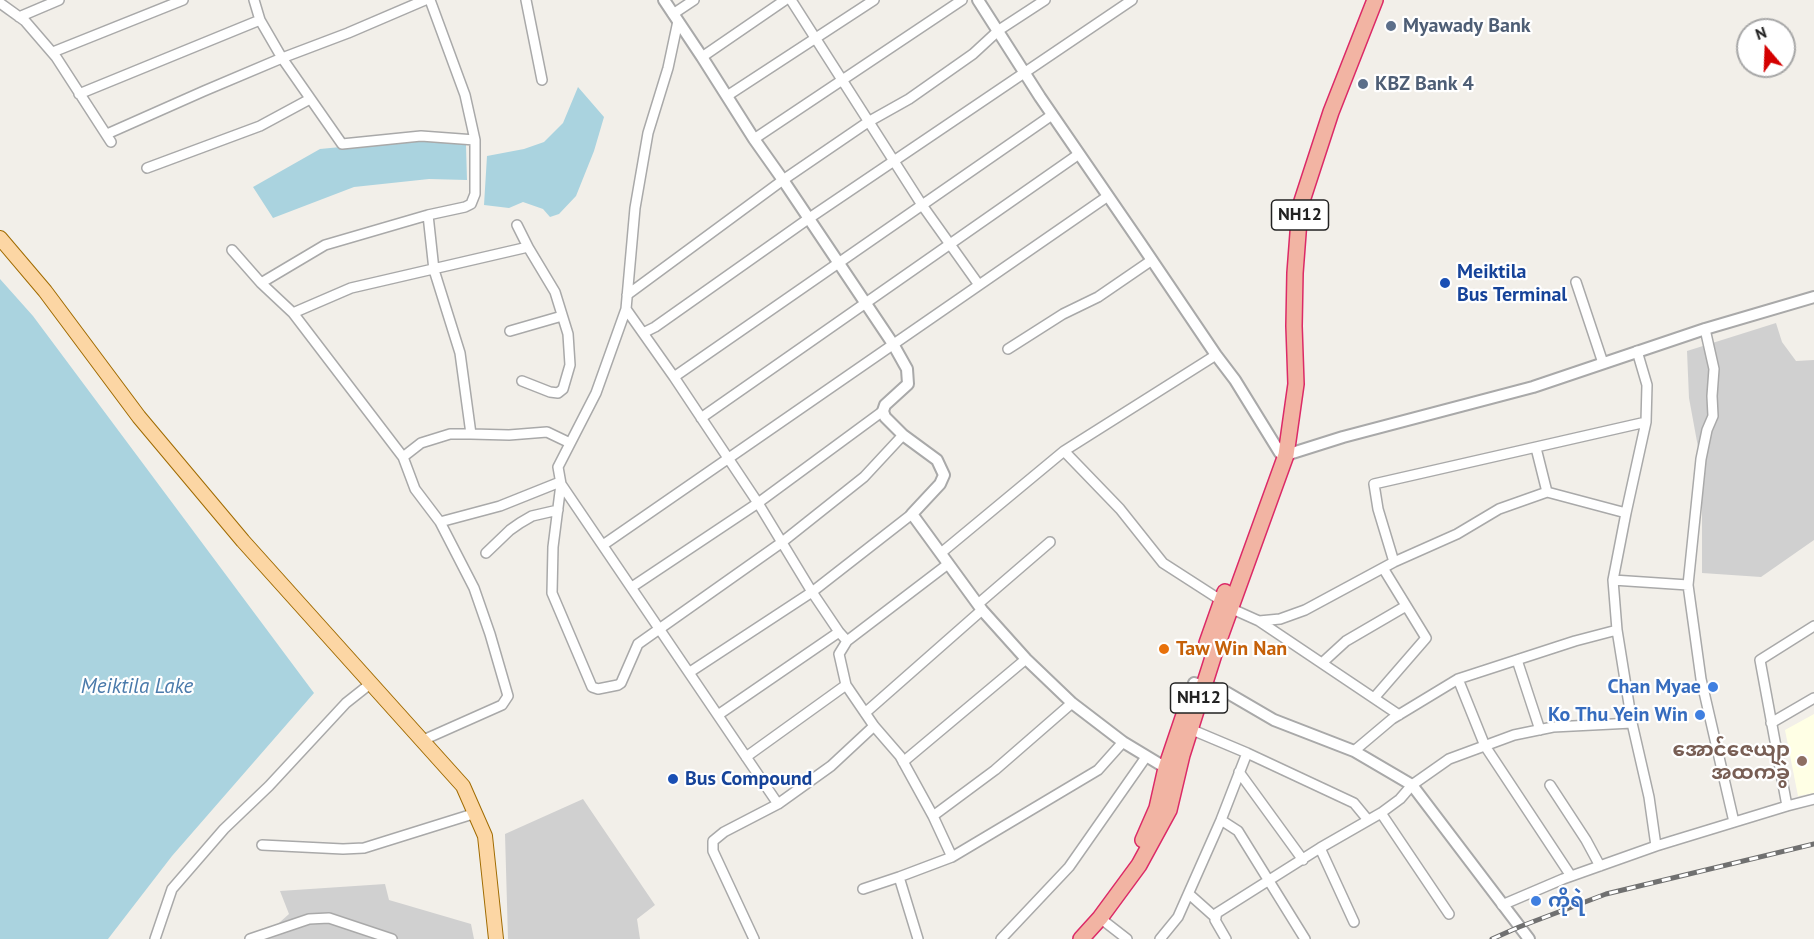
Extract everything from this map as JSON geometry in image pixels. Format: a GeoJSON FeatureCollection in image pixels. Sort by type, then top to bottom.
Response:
{"type":"FeatureCollection","features":[{"type":"Feature","properties":{"kind":"highway","name":"NH12"},"geometry":{"type":"LineString","coordinates":[[1082,938],[1100,918],[1139,865],[1169,810],[1172,771],[1199,684],[1226,604],[1284,450],[1290,430],[1296,384],[1295,273],[1300,207],[1331,112],[1375,0]]}},
{"type":"Feature","properties":{"kind":"highway","name":"NH12"},"geometry":{"type":"LineString","coordinates":[[1082,938],[1094,912],[1143,840],[1190,729],[1199,684]]}},
{"type":"Feature","properties":{"kind":"main road"},"geometry":{"type":"LineString","coordinates":[[0,238],[45,291],[139,417],[243,541],[463,786],[485,836],[496,939]]}},
{"type":"Feature","properties":{"kind":"street"},"geometry":{"type":"LineString","coordinates":[[19,16],[59,0]]}},
{"type":"Feature","properties":{"kind":"street"},"geometry":{"type":"LineString","coordinates":[[53,52],[183,0]]}},
{"type":"Feature","properties":{"kind":"street"},"geometry":{"type":"LineString","coordinates":[[254,0],[260,20],[282,58],[342,144],[421,136],[475,140]]}},
{"type":"Feature","properties":{"kind":"street"},"geometry":{"type":"LineString","coordinates":[[0,3],[25,21],[53,52],[109,138],[282,58],[427,0],[465,95],[475,140],[475,194],[471,204],[325,245],[261,283]]}},
{"type":"Feature","properties":{"kind":"street"},"geometry":{"type":"LineString","coordinates":[[526,0],[542,80]]}},
{"type":"Feature","properties":{"kind":"street"},"geometry":{"type":"LineString","coordinates":[[632,587],[758,503],[883,411],[885,405],[908,384],[908,369],[893,344],[754,139],[664,0]]}},
{"type":"Feature","properties":{"kind":"street"},"geometry":{"type":"LineString","coordinates":[[694,0],[675,17],[668,68],[648,133],[635,208],[626,309],[596,393],[558,467],[561,483],[552,547],[552,593],[592,687],[598,689],[621,683],[638,644],[781,543],[864,477],[903,435]]}},
{"type":"Feature","properties":{"kind":"street"},"geometry":{"type":"LineString","coordinates":[[702,57],[785,0]]}},
{"type":"Feature","properties":{"kind":"street"},"geometry":{"type":"LineString","coordinates":[[791,0],[922,205],[979,285]]}},
{"type":"Feature","properties":{"kind":"street"},"geometry":{"type":"LineString","coordinates":[[727,96],[874,0]]}},
{"type":"Feature","properties":{"kind":"street"},"geometry":{"type":"LineString","coordinates":[[754,139],[962,0]]}},
{"type":"Feature","properties":{"kind":"street"},"geometry":{"type":"LineString","coordinates":[[978,0],[1052,115],[1216,355],[1284,450],[1343,437],[1533,387],[1636,351],[1814,297]]}},
{"type":"Feature","properties":{"kind":"street"},"geometry":{"type":"LineString","coordinates":[[627,295],[783,180],[868,122],[937,80],[973,54],[999,30],[1045,0]]}},
{"type":"Feature","properties":{"kind":"street"},"geometry":{"type":"LineString","coordinates":[[643,333],[1132,0]]}},
{"type":"Feature","properties":{"kind":"street"},"geometry":{"type":"LineString","coordinates":[[79,94],[260,20]]}},
{"type":"Feature","properties":{"kind":"street"},"geometry":{"type":"LineString","coordinates":[[147,168],[260,126],[310,99]]}},
{"type":"Feature","properties":{"kind":"street"},"geometry":{"type":"LineString","coordinates":[[674,377],[1052,115]]}},
{"type":"Feature","properties":{"kind":"street"},"geometry":{"type":"LineString","coordinates":[[700,418],[1079,154]]}},
{"type":"Feature","properties":{"kind":"street"},"geometry":{"type":"LineString","coordinates":[[603,545],[1108,196]]}},
{"type":"Feature","properties":{"kind":"street"},"geometry":{"type":"LineString","coordinates":[[428,215],[434,270],[460,353],[471,434]]}},
{"type":"Feature","properties":{"kind":"street"},"geometry":{"type":"LineString","coordinates":[[517,225],[555,292],[567,334],[570,365],[563,389],[558,393],[522,381]]}},
{"type":"Feature","properties":{"kind":"street"},"geometry":{"type":"LineString","coordinates":[[293,313],[351,288],[528,247]]}},
{"type":"Feature","properties":{"kind":"street"},"geometry":{"type":"LineString","coordinates":[[232,250],[261,283],[293,313],[403,457],[415,489],[440,522],[474,588],[508,696],[502,705],[421,741]]}},
{"type":"Feature","properties":{"kind":"street"},"geometry":{"type":"LineString","coordinates":[[1008,350],[1063,314],[1098,297],[1152,260]]}},
{"type":"Feature","properties":{"kind":"street"},"geometry":{"type":"LineString","coordinates":[[1576,282],[1604,363]]}},
{"type":"Feature","properties":{"kind":"street"},"geometry":{"type":"LineString","coordinates":[[626,309],[758,503],[812,592],[847,641]]}},
{"type":"Feature","properties":{"kind":"street"},"geometry":{"type":"LineString","coordinates":[[510,331],[562,316]]}},
{"type":"Feature","properties":{"kind":"street"},"geometry":{"type":"LineString","coordinates":[[1705,329],[1714,369],[1713,417],[1707,430],[1701,459],[1688,585],[1701,679],[1734,822]]}},
{"type":"Feature","properties":{"kind":"street"},"geometry":{"type":"LineString","coordinates":[[1636,351],[1647,385],[1646,422],[1613,580],[1617,630],[1632,723],[1649,797],[1656,846]]}},
{"type":"Feature","properties":{"kind":"street"},"geometry":{"type":"LineString","coordinates":[[941,553],[1064,451],[1216,355]]}},
{"type":"Feature","properties":{"kind":"street"},"geometry":{"type":"LineString","coordinates":[[690,672],[812,592],[912,514],[940,483],[944,475],[937,460],[903,435],[885,417],[883,411]]}},
{"type":"Feature","properties":{"kind":"street"},"geometry":{"type":"LineString","coordinates":[[1394,562],[1378,509],[1374,484],[1646,422]]}},
{"type":"Feature","properties":{"kind":"street"},"geometry":{"type":"LineString","coordinates":[[403,457],[421,442],[450,434],[508,435],[547,432],[570,443]]}},
{"type":"Feature","properties":{"kind":"street"},"geometry":{"type":"LineString","coordinates":[[1536,448],[1547,492]]}},
{"type":"Feature","properties":{"kind":"street"},"geometry":{"type":"LineString","coordinates":[[1064,451],[1120,509],[1163,563],[1226,604],[1259,621],[1399,715]]}},
{"type":"Feature","properties":{"kind":"street"},"geometry":{"type":"LineString","coordinates":[[440,522],[500,506],[561,483]]}},
{"type":"Feature","properties":{"kind":"street"},"geometry":{"type":"LineString","coordinates":[[561,483],[778,804]]}},
{"type":"Feature","properties":{"kind":"street"},"geometry":{"type":"LineString","coordinates":[[1259,621],[1280,619],[1305,610],[1394,562],[1457,534],[1499,509],[1547,492],[1626,513]]}},
{"type":"Feature","properties":{"kind":"street"},"geometry":{"type":"LineString","coordinates":[[486,554],[520,523],[532,516],[558,510]]}},
{"type":"Feature","properties":{"kind":"street"},"geometry":{"type":"LineString","coordinates":[[912,514],[980,608],[1026,659],[1072,703],[1123,742],[1172,771]]}},
{"type":"Feature","properties":{"kind":"street"},"geometry":{"type":"LineString","coordinates":[[864,713],[1050,542]]}},
{"type":"Feature","properties":{"kind":"street"},"geometry":{"type":"LineString","coordinates":[[948,564],[847,641],[839,654],[846,684],[864,713],[903,762],[933,816],[952,857]]}},
{"type":"Feature","properties":{"kind":"street"},"geometry":{"type":"LineString","coordinates":[[1374,698],[1426,638],[1383,568]]}},
{"type":"Feature","properties":{"kind":"street"},"geometry":{"type":"LineString","coordinates":[[1613,580],[1688,585]]}},
{"type":"Feature","properties":{"kind":"street"},"geometry":{"type":"LineString","coordinates":[[1322,663],[1346,641],[1406,606]]}},
{"type":"Feature","properties":{"kind":"street"},"geometry":{"type":"LineString","coordinates":[[1787,806],[1760,660],[1814,626]]}},
{"type":"Feature","properties":{"kind":"street"},"geometry":{"type":"LineString","coordinates":[[1354,751],[1399,715],[1458,680],[1575,640],[1617,630]]}},
{"type":"Feature","properties":{"kind":"street"},"geometry":{"type":"LineString","coordinates":[[718,715],[839,632]]}},
{"type":"Feature","properties":{"kind":"street"},"geometry":{"type":"LineString","coordinates":[[903,762],[1026,659]]}},
{"type":"Feature","properties":{"kind":"street"},"geometry":{"type":"LineString","coordinates":[[1517,660],[1540,730]]}},
{"type":"Feature","properties":{"kind":"street"},"geometry":{"type":"LineString","coordinates":[[1458,680],[1485,746],[1570,876]]}},
{"type":"Feature","properties":{"kind":"street"},"geometry":{"type":"LineString","coordinates":[[155,939],[172,889],[224,829],[269,786],[346,703],[370,684]]}},
{"type":"Feature","properties":{"kind":"street"},"geometry":{"type":"LineString","coordinates":[[746,757],[846,684]]}},
{"type":"Feature","properties":{"kind":"street"},"geometry":{"type":"LineString","coordinates":[[1199,684],[1226,692],[1274,720],[1354,751],[1412,785],[1529,939]]}},
{"type":"Feature","properties":{"kind":"street"},"geometry":{"type":"LineString","coordinates":[[1772,723],[1814,698]]}},
{"type":"Feature","properties":{"kind":"street"},"geometry":{"type":"LineString","coordinates":[[933,816],[995,770],[1072,703]]}},
{"type":"Feature","properties":{"kind":"street"},"geometry":{"type":"LineString","coordinates":[[1226,939],[1215,920],[1217,914],[1320,848],[1381,813],[1400,799],[1412,785],[1449,759],[1514,735],[1554,727],[1632,723]]}},
{"type":"Feature","properties":{"kind":"street"},"geometry":{"type":"LineString","coordinates":[[754,939],[713,851],[713,841],[724,832],[778,804],[831,766],[874,726]]}},
{"type":"Feature","properties":{"kind":"street"},"geometry":{"type":"LineString","coordinates":[[1190,729],[1354,803],[1368,820]]}},
{"type":"Feature","properties":{"kind":"street"},"geometry":{"type":"LineString","coordinates":[[863,889],[899,878],[952,857],[1098,770],[1123,742]]}},
{"type":"Feature","properties":{"kind":"street"},"geometry":{"type":"LineString","coordinates":[[1160,939],[1178,917],[1189,894],[1247,753]]}},
{"type":"Feature","properties":{"kind":"street"},"geometry":{"type":"LineString","coordinates":[[1001,939],[1069,867],[1146,757]]}},
{"type":"Feature","properties":{"kind":"street"},"geometry":{"type":"LineString","coordinates":[[1239,772],[1303,860]]}},
{"type":"Feature","properties":{"kind":"street"},"geometry":{"type":"LineString","coordinates":[[1550,785],[1600,866]]}},
{"type":"Feature","properties":{"kind":"street"},"geometry":{"type":"LineString","coordinates":[[1502,905],[1570,876],[1656,846],[1814,799]]}},
{"type":"Feature","properties":{"kind":"street"},"geometry":{"type":"LineString","coordinates":[[262,845],[364,848],[476,813]]}},
{"type":"Feature","properties":{"kind":"street"},"geometry":{"type":"LineString","coordinates":[[1381,813],[1449,914]]}},
{"type":"Feature","properties":{"kind":"street"},"geometry":{"type":"LineString","coordinates":[[1221,820],[1238,831],[1305,939]]}},
{"type":"Feature","properties":{"kind":"street"},"geometry":{"type":"LineString","coordinates":[[1320,848],[1354,922]]}},
{"type":"Feature","properties":{"kind":"street"},"geometry":{"type":"LineString","coordinates":[[899,878],[918,939]]}},
{"type":"Feature","properties":{"kind":"street"},"geometry":{"type":"LineString","coordinates":[[1189,894],[1216,918]]}},
{"type":"Feature","properties":{"kind":"street"},"geometry":{"type":"LineString","coordinates":[[250,939],[309,919],[329,918],[392,939]]}},
{"type":"Feature","properties":{"kind":"street"},"geometry":{"type":"LineString","coordinates":[[1100,918],[1127,939]]}},
{"type":"Feature","properties":{"kind":"shaded area"},"geometry":{"type":"Polygon","coordinates":[[[1776,323],[1782,342],[1796,361],[1814,360],[1814,540],[1761,577],[1702,573],[1702,469],[1689,398],[1687,351],[1776,323]]]}},
{"type":"Feature","properties":{"kind":"shaded area","name":"အောင်ဇေယျာ အထကခွဲ"},"geometry":{"type":"Polygon","coordinates":[[[1814,714],[1814,793],[1798,796],[1785,730],[1814,714]]]}},
{"type":"Feature","properties":{"kind":"shaded area"},"geometry":{"type":"Polygon","coordinates":[[[583,799],[655,905],[637,919],[640,939],[508,939],[505,834],[583,799]]]}},
{"type":"Feature","properties":{"kind":"shaded area"},"geometry":{"type":"Polygon","coordinates":[[[385,884],[389,900],[471,924],[474,939],[261,939],[289,914],[280,891],[385,884]]]}},
{"type":"Feature","properties":{"kind":"water"},"geometry":{"type":"Polygon","coordinates":[[[578,87],[604,117],[594,151],[576,196],[559,214],[550,217],[543,209],[523,202],[509,208],[484,205],[487,156],[524,149],[544,142],[563,123],[578,87]]]}},
{"type":"Feature","properties":{"kind":"water"},"geometry":{"type":"Polygon","coordinates":[[[424,139],[466,145],[467,180],[429,179],[354,187],[273,218],[253,187],[320,149],[424,139]]]}},
{"type":"Feature","properties":{"kind":"water","name":"Meiktila Lake"},"geometry":{"type":"Polygon","coordinates":[[[0,279],[33,316],[314,693],[172,856],[108,939],[0,939],[0,279]]]}},
{"type":"Feature","properties":{"kind":"railway"},"geometry":{"type":"LineString","coordinates":[[1492,939],[1606,894],[1814,844]]}},
{"type":"Feature","properties":{"kind":"place","name":"Myawady Bank"},"geometry":{"type":"Point","coordinates":[1391,26]}},
{"type":"Feature","properties":{"kind":"place","name":"KBZ Bank 4"},"geometry":{"type":"Point","coordinates":[1363,84]}},
{"type":"Feature","properties":{"kind":"place","name":"Meiktila Bus Terminal"},"geometry":{"type":"Point","coordinates":[1445,283]}},
{"type":"Feature","properties":{"kind":"place","name":"Taw Win Nan"},"geometry":{"type":"Point","coordinates":[1164,649]}},
{"type":"Feature","properties":{"kind":"place","name":"Chan Myae"},"geometry":{"type":"Point","coordinates":[1713,687]}},
{"type":"Feature","properties":{"kind":"place","name":"Ko Thu Yein Win"},"geometry":{"type":"Point","coordinates":[1700,715]}},
{"type":"Feature","properties":{"kind":"place","name":"အောင်ဇေယျာ အထကခွဲ"},"geometry":{"type":"Point","coordinates":[1802,761]}},
{"type":"Feature","properties":{"kind":"place","name":"Bus Compound"},"geometry":{"type":"Point","coordinates":[673,779]}},
{"type":"Feature","properties":{"kind":"place","name":"ကိုရဲ"},"geometry":{"type":"Point","coordinates":[1536,901]}}]}
